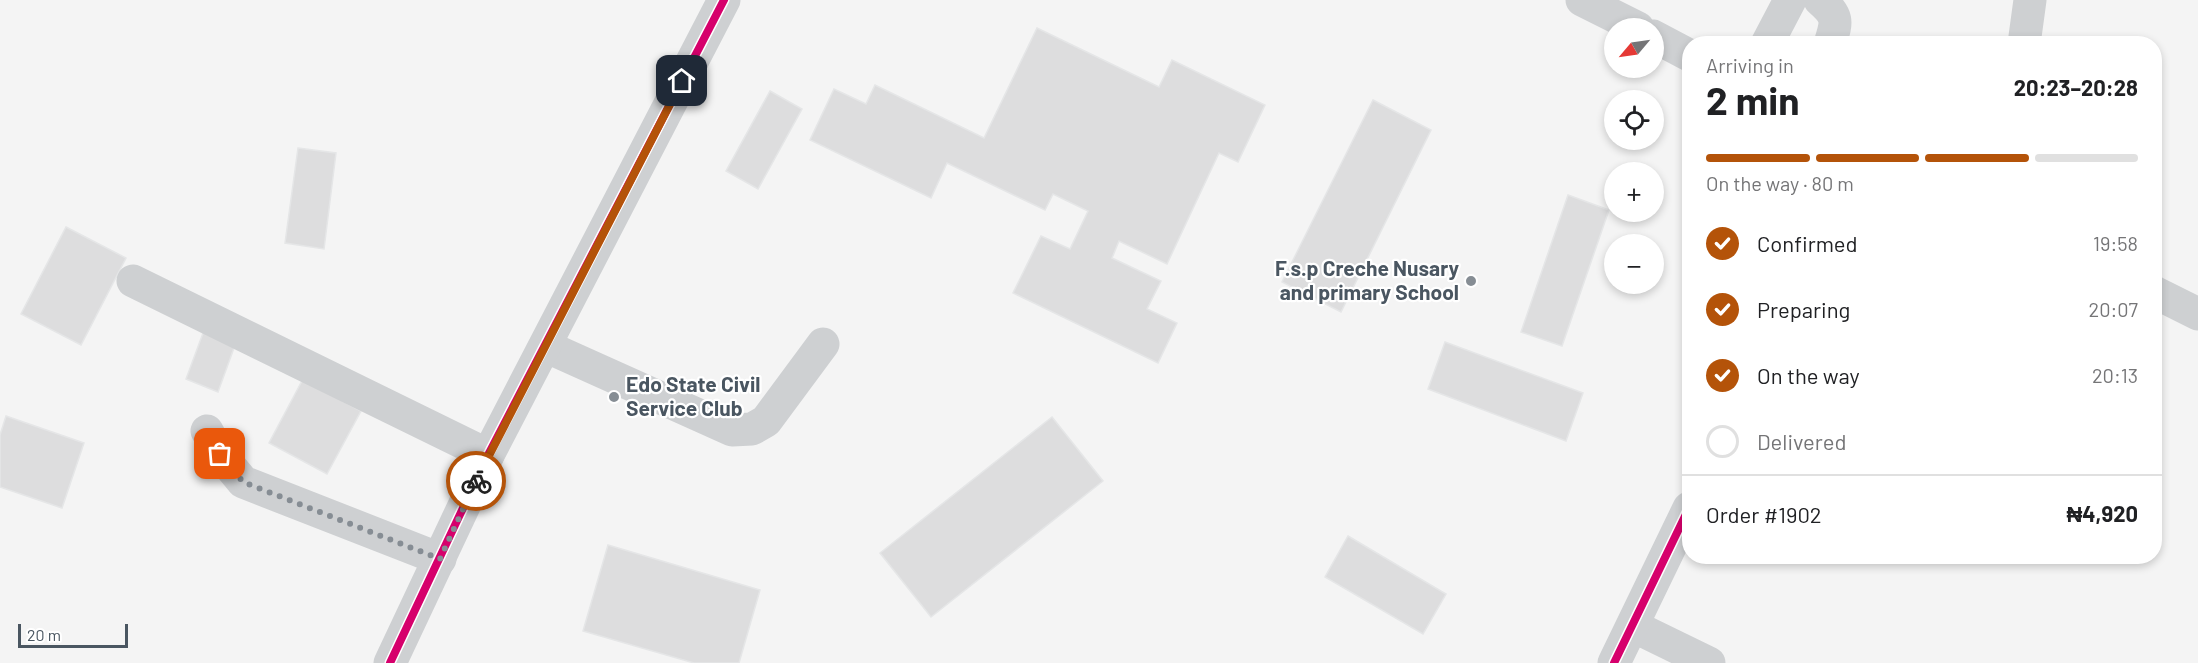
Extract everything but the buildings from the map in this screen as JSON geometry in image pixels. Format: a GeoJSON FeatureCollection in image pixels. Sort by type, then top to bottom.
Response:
{"type":"FeatureCollection","features":[{"type":"Feature","properties":{"kind":"street"},"geometry":{"type":"LineString","coordinates":[[390,663],[489,455],[724,0]]}},
{"type":"Feature","properties":{"kind":"street"},"geometry":{"type":"LineString","coordinates":[[1582,0],[1618,18]]}},
{"type":"Feature","properties":{"kind":"street"},"geometry":{"type":"LineString","coordinates":[[1771,36],[1790,0]]}},
{"type":"Feature","properties":{"kind":"street"},"geometry":{"type":"LineString","coordinates":[[1820,0],[1832,10],[1836,23],[1832,36]]}},
{"type":"Feature","properties":{"kind":"street"},"geometry":{"type":"LineString","coordinates":[[2025,36],[2030,0]]}},
{"type":"Feature","properties":{"kind":"street"},"geometry":{"type":"LineString","coordinates":[[1664,42],[1682,51]]}},
{"type":"Feature","properties":{"kind":"street"},"geometry":{"type":"LineString","coordinates":[[133,281],[489,455]]}},
{"type":"Feature","properties":{"kind":"street"},"geometry":{"type":"LineString","coordinates":[[2162,296],[2198,314]]}},
{"type":"Feature","properties":{"kind":"street"},"geometry":{"type":"LineString","coordinates":[[545,346],[732,430],[752,429],[766,421],[823,345]]}},
{"type":"Feature","properties":{"kind":"street"},"geometry":{"type":"LineString","coordinates":[[207,431],[220,454],[243,482],[440,559]]}},
{"type":"Feature","properties":{"kind":"street"},"geometry":{"type":"LineString","coordinates":[[1614,663],[1682,523]]}},
{"type":"Feature","properties":{"kind":"street"},"geometry":{"type":"LineString","coordinates":[[1633,626],[1709,663]]}},
{"type":"Feature","properties":{"kind":"cycle path"},"geometry":{"type":"LineString","coordinates":[[390,663],[488,455],[724,0]]}},
{"type":"Feature","properties":{"kind":"cycle path"},"geometry":{"type":"LineString","coordinates":[[1614,663],[1682,522]]}},
{"type":"Feature","properties":{"kind":"way so far"},"geometry":{"type":"LineString","coordinates":[[220,454],[243,482],[440,559],[476,481]]}},
{"type":"Feature","properties":{"kind":"place","name":"F.s.p Creche Nusary and primary School"},"geometry":{"type":"Point","coordinates":[1471,281]}},
{"type":"Feature","properties":{"kind":"place","name":"Edo State Civil Service Club"},"geometry":{"type":"Point","coordinates":[614,397]}},
{"type":"Feature","properties":{"kind":"route"},"geometry":{"type":"LineString","coordinates":[[476,481],[682,81]]}}]}
